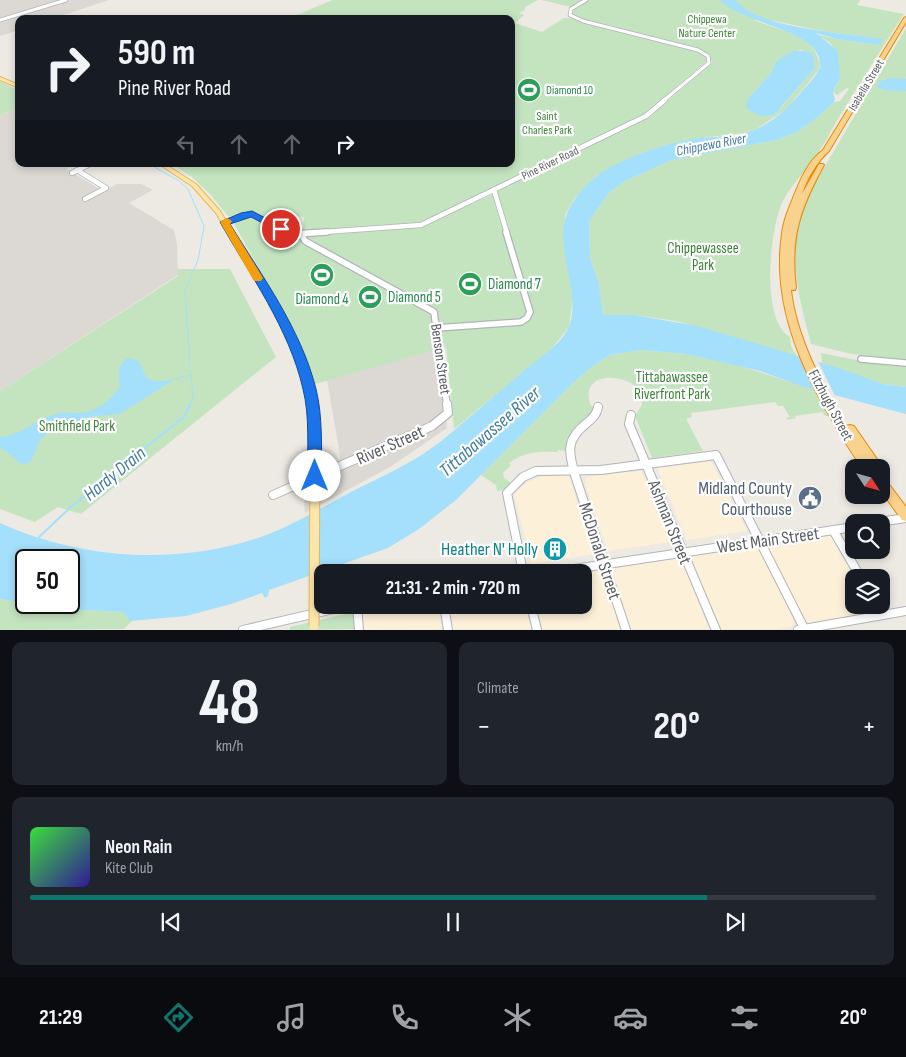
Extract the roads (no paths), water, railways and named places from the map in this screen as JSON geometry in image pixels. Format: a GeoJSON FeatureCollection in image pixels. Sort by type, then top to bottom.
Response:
{"type":"FeatureCollection","features":[{"type":"Feature","properties":{"kind":"highway","name":"Isabella Street"},"geometry":{"type":"LineString","coordinates":[[803,340],[792,284],[790,241],[800,202],[826,156],[826,152],[906,18]]}},
{"type":"Feature","properties":{"kind":"highway","name":"Fitzhugh Street"},"geometry":{"type":"LineString","coordinates":[[803,340],[828,403],[865,459]]}},
{"type":"Feature","properties":{"kind":"highway"},"geometry":{"type":"LineString","coordinates":[[890,492],[906,517]]}},
{"type":"Feature","properties":{"kind":"main road"},"geometry":{"type":"LineString","coordinates":[[0,78],[15,85]]}},
{"type":"Feature","properties":{"kind":"main road"},"geometry":{"type":"LineString","coordinates":[[167,167],[194,185],[225,222],[287,328],[301,361],[310,390],[314,415],[314,628]]}},
{"type":"Feature","properties":{"kind":"street"},"geometry":{"type":"LineString","coordinates":[[16,15],[66,0]]}},
{"type":"Feature","properties":{"kind":"street","name":"Pine River Road"},"geometry":{"type":"LineString","coordinates":[[225,222],[252,214],[288,232],[301,234],[421,225],[646,116],[710,63],[708,56],[698,50],[583,21],[572,16],[569,11],[586,0]]}},
{"type":"Feature","properties":{"kind":"street"},"geometry":{"type":"LineString","coordinates":[[0,20],[15,15]]}},
{"type":"Feature","properties":{"kind":"street"},"geometry":{"type":"LineString","coordinates":[[84,167],[74,172],[106,188],[85,199]]}},
{"type":"Feature","properties":{"kind":"street"},"geometry":{"type":"LineString","coordinates":[[437,328],[522,322],[529,317],[528,303],[494,190]]}},
{"type":"Feature","properties":{"kind":"street","name":"Benson Street"},"geometry":{"type":"LineString","coordinates":[[301,234],[305,241],[434,312],[448,412]]}},
{"type":"Feature","properties":{"kind":"street"},"geometry":{"type":"LineString","coordinates":[[861,359],[906,362]]}},
{"type":"Feature","properties":{"kind":"street","name":"McDonald Street"},"geometry":{"type":"LineString","coordinates":[[598,407],[597,414],[578,429],[572,436],[570,444],[575,472],[626,630]]}},
{"type":"Feature","properties":{"kind":"street","name":"River Street"},"geometry":{"type":"LineString","coordinates":[[274,495],[432,426],[448,412]]}},
{"type":"Feature","properties":{"kind":"street","name":"Ashman Street"},"geometry":{"type":"LineString","coordinates":[[631,415],[629,424],[716,630]]}},
{"type":"Feature","properties":{"kind":"street"},"geometry":{"type":"LineString","coordinates":[[521,564],[507,493],[515,483],[536,471],[575,472],[647,465],[716,455],[760,540],[801,629],[884,614]]}},
{"type":"Feature","properties":{"kind":"street"},"geometry":{"type":"LineString","coordinates":[[890,520],[906,517]]}},
{"type":"Feature","properties":{"kind":"street","name":"West Main Street"},"geometry":{"type":"LineString","coordinates":[[592,566],[845,528]]}},
{"type":"Feature","properties":{"kind":"street"},"geometry":{"type":"LineString","coordinates":[[833,530],[857,569]]}},
{"type":"Feature","properties":{"kind":"street"},"geometry":{"type":"LineString","coordinates":[[890,613],[906,611]]}},
{"type":"Feature","properties":{"kind":"street"},"geometry":{"type":"LineString","coordinates":[[243,630],[314,614]]}},
{"type":"Feature","properties":{"kind":"street"},"geometry":{"type":"LineString","coordinates":[[358,614],[359,630]]}},
{"type":"Feature","properties":{"kind":"street"},"geometry":{"type":"LineString","coordinates":[[445,614],[448,630]]}},
{"type":"Feature","properties":{"kind":"street"},"geometry":{"type":"LineString","coordinates":[[533,614],[537,630]]}},
{"type":"Feature","properties":{"kind":"water"},"geometry":{"type":"Polygon","coordinates":[[[720,0],[736,0],[746,10],[782,23],[828,32],[884,39],[878,45],[837,39],[816,33],[838,51],[840,78],[833,92],[834,102],[813,121],[797,132],[777,140],[672,160],[625,181],[609,193],[589,221],[590,257],[599,284],[603,315],[634,315],[697,326],[839,368],[883,384],[906,387],[906,414],[804,387],[760,371],[687,354],[641,350],[610,355],[594,365],[572,384],[456,500],[419,529],[388,548],[343,564],[314,564],[314,574],[269,590],[268,596],[265,598],[262,593],[231,604],[186,616],[130,621],[123,612],[80,610],[80,549],[15,549],[15,601],[0,599],[0,523],[32,536],[99,552],[168,555],[202,551],[236,544],[269,534],[290,525],[405,465],[447,437],[554,346],[568,329],[573,303],[563,241],[566,217],[571,205],[580,192],[593,179],[626,159],[669,144],[693,139],[740,135],[755,130],[785,110],[816,76],[820,66],[817,54],[809,44],[779,28],[745,15],[720,0]]]}},
{"type":"Feature","properties":{"kind":"water"},"geometry":{"type":"Polygon","coordinates":[[[794,51],[813,53],[815,68],[776,113],[764,116],[749,110],[746,107],[747,100],[771,73],[777,60],[794,51]]]}},
{"type":"Feature","properties":{"kind":"water"},"geometry":{"type":"Polygon","coordinates":[[[890,78],[906,79],[906,91],[884,90],[877,87],[879,82],[890,78]]]}},
{"type":"Feature","properties":{"kind":"water"},"geometry":{"type":"Polygon","coordinates":[[[127,358],[138,361],[147,377],[151,380],[175,379],[120,414],[93,416],[51,431],[40,440],[31,461],[25,465],[0,448],[0,437],[15,434],[49,416],[87,412],[103,404],[120,387],[120,368],[123,361],[127,358]]]}},
{"type":"Feature","properties":{"kind":"waterway","name":"Hardy Drain"},"geometry":{"type":"LineString","coordinates":[[154,167],[179,181],[188,189],[204,226],[198,260],[185,291],[190,366]]}},
{"type":"Feature","properties":{"kind":"waterway","name":"Hardy Drain"},"geometry":{"type":"LineString","coordinates":[[190,405],[193,398],[191,371]]}},
{"type":"Feature","properties":{"kind":"waterway"},"geometry":{"type":"LineString","coordinates":[[175,379],[190,375]]}},
{"type":"Feature","properties":{"kind":"waterway","name":"Hardy Drain"},"geometry":{"type":"LineString","coordinates":[[39,537],[73,505],[184,417],[190,404]]}},
{"type":"Feature","properties":{"kind":"place","name":"Diamond 10"},"geometry":{"type":"Point","coordinates":[529,90]}},
{"type":"Feature","properties":{"kind":"place","name":"Diamond 4"},"geometry":{"type":"Point","coordinates":[322,275]}},
{"type":"Feature","properties":{"kind":"place","name":"Diamond 7"},"geometry":{"type":"Point","coordinates":[470,284]}},
{"type":"Feature","properties":{"kind":"place","name":"Diamond 5"},"geometry":{"type":"Point","coordinates":[370,297]}},
{"type":"Feature","properties":{"kind":"place","name":"Midland County Courthouse"},"geometry":{"type":"Point","coordinates":[810,498]}},
{"type":"Feature","properties":{"kind":"place","name":"Heather N' Holly"},"geometry":{"type":"Point","coordinates":[555,549]}},
{"type":"Feature","properties":{"kind":"park label","name":"Chippewa Nature Center"},"geometry":{"type":"Point","coordinates":[707,26]}},
{"type":"Feature","properties":{"kind":"park label","name":"Saint Charles Park"},"geometry":{"type":"Point","coordinates":[547,123]}},
{"type":"Feature","properties":{"kind":"park label","name":"Chippewassee Park"},"geometry":{"type":"Point","coordinates":[703,256]}},
{"type":"Feature","properties":{"kind":"park label","name":"Tittabawassee Riverfront Park"},"geometry":{"type":"Point","coordinates":[672,386]}},
{"type":"Feature","properties":{"kind":"park label","name":"Smithfield Park"},"geometry":{"type":"Point","coordinates":[77,426]}},
{"type":"Feature","properties":{"kind":"water label","name":"Chippewa River"},"geometry":{"type":"Point","coordinates":[711,144]}},
{"type":"Feature","properties":{"kind":"water label","name":"Tittabawassee River"},"geometry":{"type":"Point","coordinates":[489,431]}}]}
